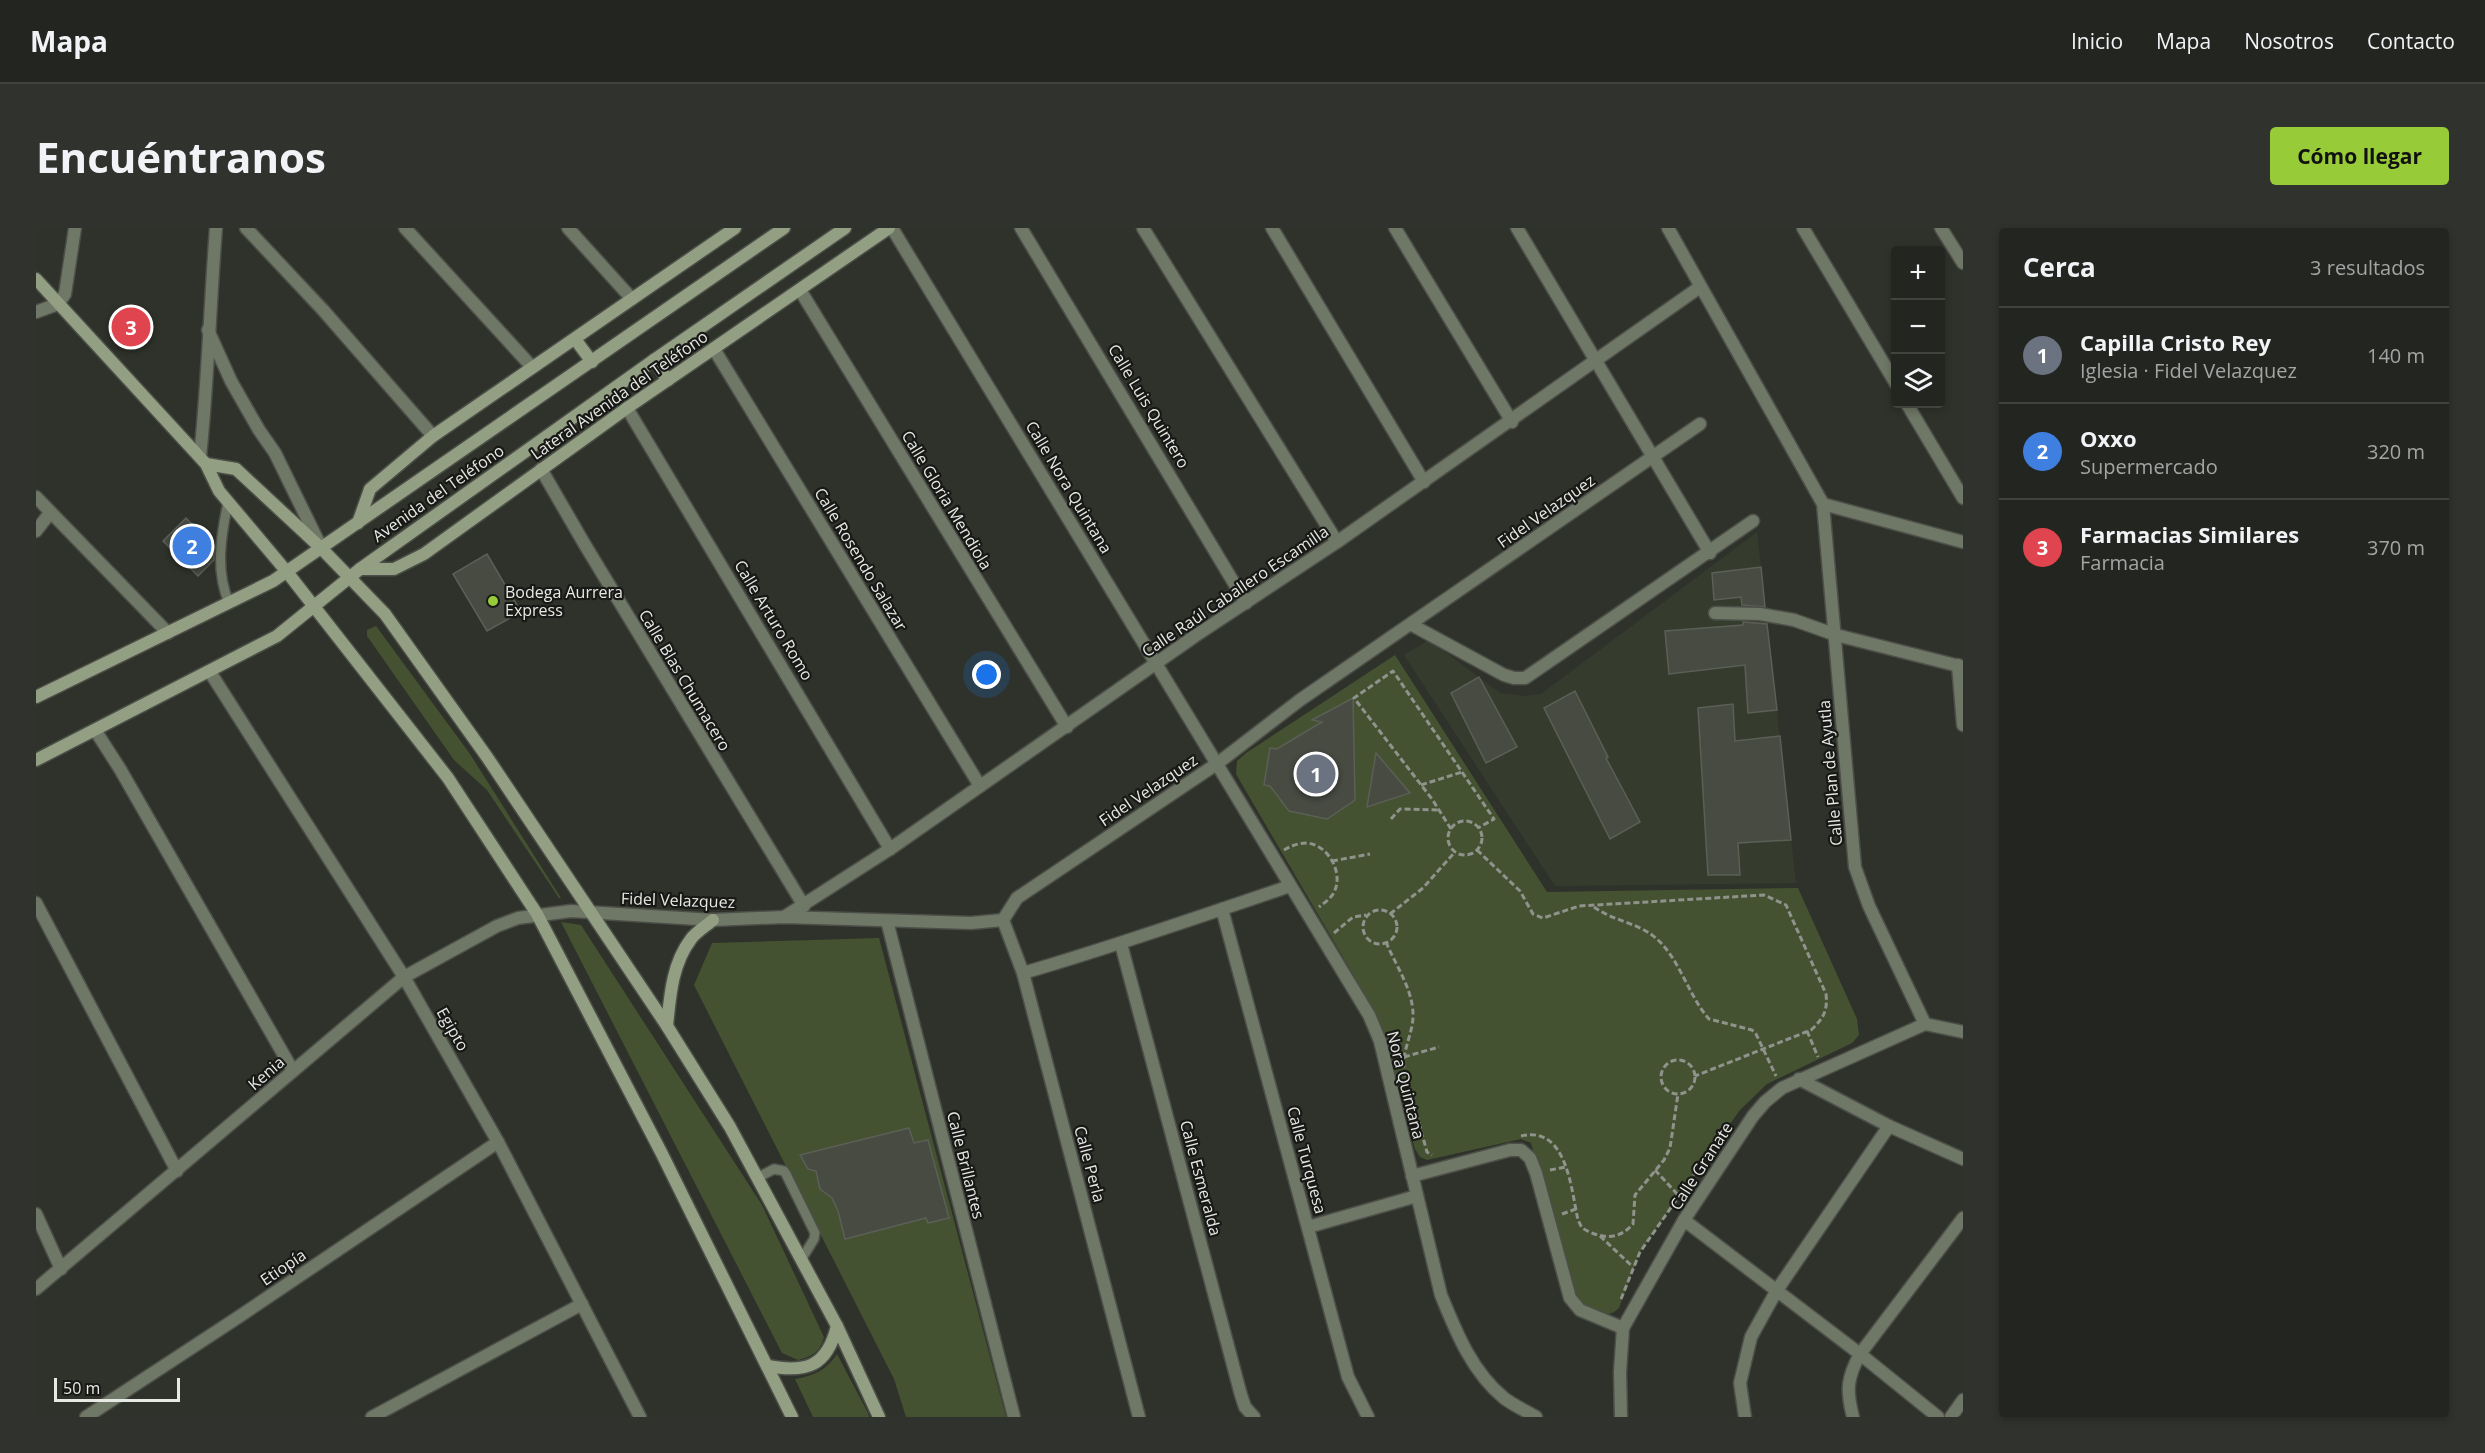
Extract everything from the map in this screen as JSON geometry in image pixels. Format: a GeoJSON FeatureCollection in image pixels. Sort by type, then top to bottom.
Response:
{"type":"FeatureCollection","features":[{"type":"Feature","properties":{"kind":"main road","name":"Avenida del Teléfono"},"geometry":{"type":"LineString","coordinates":[[36,697],[273,581],[784,228]]}},
{"type":"Feature","properties":{"kind":"main road","name":"Avenida del Teléfono"},"geometry":{"type":"LineString","coordinates":[[36,759],[277,636],[360,569],[654,360],[845,228]]}},
{"type":"Feature","properties":{"kind":"main road","name":"Lateral Avenida del Teléfono"},"geometry":{"type":"LineString","coordinates":[[360,569],[394,569],[424,554],[627,408],[891,228]]}},
{"type":"Feature","properties":{"kind":"main road"},"geometry":{"type":"LineString","coordinates":[[358,523],[370,489],[433,436],[731,229]]}},
{"type":"Feature","properties":{"kind":"main road"},"geometry":{"type":"LineString","coordinates":[[36,279],[203,461],[219,491],[287,572],[448,778],[537,914],[661,1152],[792,1417]]}},
{"type":"Feature","properties":{"kind":"main road"},"geometry":{"type":"LineString","coordinates":[[575,339],[592,362]]}},
{"type":"Feature","properties":{"kind":"main road"},"geometry":{"type":"LineString","coordinates":[[654,360],[668,380]]}},
{"type":"Feature","properties":{"kind":"main road"},"geometry":{"type":"LineString","coordinates":[[203,461],[236,469],[321,548],[385,614],[487,757],[667,1026],[730,1127],[837,1326],[879,1417]]}},
{"type":"Feature","properties":{"kind":"main road"},"geometry":{"type":"LineString","coordinates":[[667,1026],[672,982],[680,957],[692,937],[713,920]]}},
{"type":"Feature","properties":{"kind":"main road"},"geometry":{"type":"LineString","coordinates":[[768,1366],[797,1369],[811,1366],[823,1358],[837,1326]]}},
{"type":"Feature","properties":{"kind":"street"},"geometry":{"type":"LineString","coordinates":[[36,312],[58,304],[65,294],[75,228]]}},
{"type":"Feature","properties":{"kind":"street"},"geometry":{"type":"LineString","coordinates":[[203,461],[208,330],[216,228]]}},
{"type":"Feature","properties":{"kind":"street"},"geometry":{"type":"LineString","coordinates":[[246,228],[323,310],[433,436]]}},
{"type":"Feature","properties":{"kind":"street"},"geometry":{"type":"LineString","coordinates":[[405,228],[532,367]]}},
{"type":"Feature","properties":{"kind":"street"},"geometry":{"type":"LineString","coordinates":[[568,228],[632,298]]}},
{"type":"Feature","properties":{"kind":"street","name":"Calle Nora Quintana"},"geometry":{"type":"LineString","coordinates":[[891,228],[1218,763]]}},
{"type":"Feature","properties":{"kind":"street","name":"Calle Luis Quintero"},"geometry":{"type":"LineString","coordinates":[[1021,228],[1246,603]]}},
{"type":"Feature","properties":{"kind":"street"},"geometry":{"type":"LineString","coordinates":[[1143,228],[1337,542]]}},
{"type":"Feature","properties":{"kind":"street"},"geometry":{"type":"LineString","coordinates":[[1272,228],[1424,482]]}},
{"type":"Feature","properties":{"kind":"street"},"geometry":{"type":"LineString","coordinates":[[1395,228],[1512,422]]}},
{"type":"Feature","properties":{"kind":"street"},"geometry":{"type":"LineString","coordinates":[[1517,228],[1710,553]]}},
{"type":"Feature","properties":{"kind":"street"},"geometry":{"type":"LineString","coordinates":[[1668,228],[1823,504],[1963,542]]}},
{"type":"Feature","properties":{"kind":"street"},"geometry":{"type":"LineString","coordinates":[[1803,228],[1891,376]]}},
{"type":"Feature","properties":{"kind":"street"},"geometry":{"type":"LineString","coordinates":[[1941,228],[1963,263]]}},
{"type":"Feature","properties":{"kind":"street","name":"Calle Raúl Caballero Escamilla"},"geometry":{"type":"LineString","coordinates":[[784,917],[891,849],[1512,422],[1700,287]]}},
{"type":"Feature","properties":{"kind":"street","name":"Calle Gloria Mendiola"},"geometry":{"type":"LineString","coordinates":[[800,290],[1067,728]]}},
{"type":"Feature","properties":{"kind":"street"},"geometry":{"type":"LineString","coordinates":[[208,330],[231,381],[275,453],[321,548]]}},
{"type":"Feature","properties":{"kind":"street","name":"Calle Rosendo Salazar"},"geometry":{"type":"LineString","coordinates":[[714,349],[980,786]]}},
{"type":"Feature","properties":{"kind":"street","name":"Calle Arturo Romo"},"geometry":{"type":"LineString","coordinates":[[627,408],[891,849]]}},
{"type":"Feature","properties":{"kind":"street"},"geometry":{"type":"LineString","coordinates":[[1909,408],[1963,498]]}},
{"type":"Feature","properties":{"kind":"street","name":"Fidel Velazquez"},"geometry":{"type":"LineString","coordinates":[[537,914],[562,911],[713,920],[784,917],[971,923],[1002,920],[1017,898],[1218,763],[1300,700],[1412,625],[1700,424]]}},
{"type":"Feature","properties":{"kind":"street","name":"Calle Blas Chumacero"},"geometry":{"type":"LineString","coordinates":[[541,470],[804,906]]}},
{"type":"Feature","properties":{"kind":"street"},"geometry":{"type":"LineString","coordinates":[[36,497],[168,633]]}},
{"type":"Feature","properties":{"kind":"street","name":"Calle Plan de Ayutla"},"geometry":{"type":"LineString","coordinates":[[1823,504],[1855,867],[1869,906],[1925,1024]]}},
{"type":"Feature","properties":{"kind":"street"},"geometry":{"type":"LineString","coordinates":[[36,531],[50,513]]}},
{"type":"Feature","properties":{"kind":"street"},"geometry":{"type":"LineString","coordinates":[[1412,625],[1504,675],[1526,678],[1710,553],[1753,521]]}},
{"type":"Feature","properties":{"kind":"street"},"geometry":{"type":"LineString","coordinates":[[1715,613],[1760,614],[1794,620],[1836,635],[1960,666],[1963,725]]}},
{"type":"Feature","properties":{"kind":"street","name":"Egipto"},"geometry":{"type":"LineString","coordinates":[[210,672],[404,977],[498,1142],[640,1417]]}},
{"type":"Feature","properties":{"kind":"street"},"geometry":{"type":"LineString","coordinates":[[95,730],[120,769],[293,1071]]}},
{"type":"Feature","properties":{"kind":"street","name":"Nora Quintana"},"geometry":{"type":"LineString","coordinates":[[1218,763],[1372,1023],[1380,1041],[1441,1295],[1456,1332],[1473,1364],[1504,1398],[1536,1417]]}},
{"type":"Feature","properties":{"kind":"street"},"geometry":{"type":"LineString","coordinates":[[1023,973],[1121,944],[1290,886]]}},
{"type":"Feature","properties":{"kind":"street"},"geometry":{"type":"LineString","coordinates":[[36,903],[177,1171]]}},
{"type":"Feature","properties":{"kind":"street","name":"Calle Turquesa"},"geometry":{"type":"LineString","coordinates":[[1222,909],[1348,1377],[1368,1417]]}},
{"type":"Feature","properties":{"kind":"street","name":"Kenia"},"geometry":{"type":"LineString","coordinates":[[36,1288],[404,977],[497,926],[537,914]]}},
{"type":"Feature","properties":{"kind":"street","name":"Calle Perla"},"geometry":{"type":"LineString","coordinates":[[1002,920],[1023,973],[1139,1417]]}},
{"type":"Feature","properties":{"kind":"street","name":"Calle Brillantes"},"geometry":{"type":"LineString","coordinates":[[886,921],[1014,1417]]}},
{"type":"Feature","properties":{"kind":"street","name":"Calle Esmeralda"},"geometry":{"type":"LineString","coordinates":[[1121,944],[1241,1395],[1245,1407],[1254,1417]]}},
{"type":"Feature","properties":{"kind":"street"},"geometry":{"type":"LineString","coordinates":[[1925,1024],[1963,1032]]}},
{"type":"Feature","properties":{"kind":"street","name":"Calle Granate"},"geometry":{"type":"LineString","coordinates":[[1621,1417],[1620,1372],[1623,1328],[1684,1220],[1765,1102],[1782,1088],[1799,1079],[1925,1024]]}},
{"type":"Feature","properties":{"kind":"street"},"geometry":{"type":"LineString","coordinates":[[1799,1079],[1889,1126],[1963,1159]]}},
{"type":"Feature","properties":{"kind":"street"},"geometry":{"type":"LineString","coordinates":[[1745,1417],[1740,1383],[1751,1336],[1777,1290],[1889,1126]]}},
{"type":"Feature","properties":{"kind":"street","name":"Etiopía"},"geometry":{"type":"LineString","coordinates":[[86,1417],[498,1142]]}},
{"type":"Feature","properties":{"kind":"street"},"geometry":{"type":"LineString","coordinates":[[1412,1176],[1510,1150],[1521,1150],[1530,1158],[1536,1173],[1570,1298],[1580,1310],[1623,1328]]}},
{"type":"Feature","properties":{"kind":"street"},"geometry":{"type":"LineString","coordinates":[[1308,1227],[1417,1196]]}},
{"type":"Feature","properties":{"kind":"street"},"geometry":{"type":"LineString","coordinates":[[36,1214],[61,1269]]}},
{"type":"Feature","properties":{"kind":"street"},"geometry":{"type":"LineString","coordinates":[[1853,1417],[1848,1398],[1849,1375],[1860,1354],[1963,1218]]}},
{"type":"Feature","properties":{"kind":"street"},"geometry":{"type":"LineString","coordinates":[[1684,1220],[1860,1354],[1938,1417]]}},
{"type":"Feature","properties":{"kind":"street"},"geometry":{"type":"LineString","coordinates":[[372,1417],[582,1304]]}},
{"type":"Feature","properties":{"kind":"street"},"geometry":{"type":"LineString","coordinates":[[1951,1417],[1963,1400]]}},
{"type":"Feature","properties":{"kind":"lane"},"geometry":{"type":"LineString","coordinates":[[228,502],[221,536],[220,568],[223,588],[229,603]]}},
{"type":"Feature","properties":{"kind":"lane"},"geometry":{"type":"LineString","coordinates":[[757,1178],[774,1169],[784,1171],[786,1174],[815,1233],[814,1239],[801,1260]]}},
{"type":"Feature","properties":{"kind":"path"},"geometry":{"type":"LineString","coordinates":[[1451,829],[1421,785],[1354,698],[1392,671],[1494,819],[1478,828]]}},
{"type":"Feature","properties":{"kind":"path"},"geometry":{"type":"LineString","coordinates":[[1421,785],[1462,772]]}},
{"type":"Feature","properties":{"kind":"path"},"geometry":{"type":"LineString","coordinates":[[1391,819],[1400,809],[1439,810]]}},
{"type":"Feature","properties":{"kind":"path"},"geometry":{"type":"LineString","coordinates":[[1462,822],[1473,823],[1478,828],[1482,836],[1477,850],[1468,855],[1455,852],[1448,838],[1451,829],[1462,822]]}},
{"type":"Feature","properties":{"kind":"path"},"geometry":{"type":"LineString","coordinates":[[1281,851],[1308,843],[1318,847],[1332,861],[1337,881],[1334,894],[1315,909]]}},
{"type":"Feature","properties":{"kind":"path"},"geometry":{"type":"LineString","coordinates":[[1477,850],[1520,891],[1528,908],[1538,917],[1550,918],[1572,907],[1764,895],[1780,900],[1791,910],[1826,994],[1825,1016],[1807,1031],[1695,1076]]}},
{"type":"Feature","properties":{"kind":"path"},"geometry":{"type":"LineString","coordinates":[[1390,914],[1423,888],[1455,852]]}},
{"type":"Feature","properties":{"kind":"path"},"geometry":{"type":"LineString","coordinates":[[1332,861],[1370,854]]}},
{"type":"Feature","properties":{"kind":"path"},"geometry":{"type":"LineString","coordinates":[[1592,906],[1606,916],[1652,934],[1668,953],[1709,1018],[1752,1030],[1764,1048],[1776,1078],[1780,1076]]}},
{"type":"Feature","properties":{"kind":"path"},"geometry":{"type":"LineString","coordinates":[[1330,936],[1353,917],[1383,910],[1396,921],[1396,931],[1392,939],[1377,943],[1367,937],[1363,927],[1368,915]]}},
{"type":"Feature","properties":{"kind":"path"},"geometry":{"type":"LineString","coordinates":[[1386,942],[1402,977],[1413,1012],[1404,1057],[1404,1069],[1427,1152],[1434,1155]]}},
{"type":"Feature","properties":{"kind":"path"},"geometry":{"type":"LineString","coordinates":[[1807,1031],[1818,1059],[1823,1056]]}},
{"type":"Feature","properties":{"kind":"path"},"geometry":{"type":"LineString","coordinates":[[1404,1057],[1439,1047]]}},
{"type":"Feature","properties":{"kind":"path"},"geometry":{"type":"LineString","coordinates":[[1681,1060],[1691,1066],[1695,1076],[1690,1089],[1678,1094],[1668,1091],[1663,1084],[1664,1068],[1669,1063],[1681,1060]]}},
{"type":"Feature","properties":{"kind":"path"},"geometry":{"type":"LineString","coordinates":[[1526,1140],[1512,1138],[1532,1133],[1546,1137],[1555,1145],[1566,1167],[1578,1220],[1582,1228],[1616,1237],[1622,1235],[1633,1224],[1635,1195],[1664,1161],[1670,1148],[1678,1094]]}},
{"type":"Feature","properties":{"kind":"path"},"geometry":{"type":"LineString","coordinates":[[1618,1308],[1640,1252],[1706,1158]]}},
{"type":"Feature","properties":{"kind":"path"},"geometry":{"type":"LineString","coordinates":[[1546,1171],[1566,1167]]}},
{"type":"Feature","properties":{"kind":"path"},"geometry":{"type":"LineString","coordinates":[[1655,1170],[1679,1196]]}},
{"type":"Feature","properties":{"kind":"path"},"geometry":{"type":"LineString","coordinates":[[1599,1234],[1633,1268]]}},
{"type":"Feature","properties":{"kind":"shaded area"},"geometry":{"type":"Polygon","coordinates":[[[1757,532],[1796,883],[1555,886],[1404,655],[1429,640],[1500,693],[1524,696],[1541,694],[1757,532]]]}},
{"type":"Feature","properties":{"kind":"green space"},"geometry":{"type":"Polygon","coordinates":[[[376,626],[470,754],[561,898],[487,790],[454,760],[367,636],[367,630],[376,626]]]}},
{"type":"Feature","properties":{"kind":"green space"},"geometry":{"type":"Polygon","coordinates":[[[1395,655],[1547,892],[1798,888],[1857,1019],[1859,1035],[1852,1043],[1767,1084],[1740,1110],[1640,1252],[1619,1308],[1611,1313],[1603,1314],[1588,1308],[1571,1286],[1531,1143],[1521,1139],[1427,1160],[1420,1157],[1415,1149],[1387,1043],[1368,1000],[1236,774],[1237,761],[1246,753],[1395,655]]]}},
{"type":"Feature","properties":{"kind":"green space"},"geometry":{"type":"Polygon","coordinates":[[[561,922],[581,925],[762,1205],[824,1337],[818,1350],[812,1355],[798,1360],[782,1353],[561,922]]]}},
{"type":"Feature","properties":{"kind":"green space"},"geometry":{"type":"Polygon","coordinates":[[[879,938],[1006,1417],[906,1417],[894,1379],[694,985],[712,943],[879,938]]]}},
{"type":"Feature","properties":{"kind":"green space"},"geometry":{"type":"Polygon","coordinates":[[[837,1354],[869,1417],[813,1417],[795,1379],[819,1371],[837,1354]]]}},
{"type":"Feature","properties":{"kind":"building"},"geometry":{"type":"Polygon","coordinates":[[[186,518],[214,547],[214,560],[198,576],[163,541],[186,518]]]}},
{"type":"Feature","properties":{"kind":"building"},"geometry":{"type":"Polygon","coordinates":[[[487,554],[521,612],[487,631],[453,574],[487,554]]]}},
{"type":"Feature","properties":{"kind":"building"},"geometry":{"type":"Polygon","coordinates":[[[1761,567],[1765,607],[1742,605],[1741,597],[1714,600],[1712,573],[1761,567]]]}},
{"type":"Feature","properties":{"kind":"building"},"geometry":{"type":"Polygon","coordinates":[[[1743,622],[1767,624],[1777,710],[1748,713],[1745,665],[1669,674],[1665,631],[1743,625],[1743,622]]]}},
{"type":"Feature","properties":{"kind":"building"},"geometry":{"type":"Polygon","coordinates":[[[1479,677],[1517,747],[1486,763],[1451,693],[1479,677]]]}},
{"type":"Feature","properties":{"kind":"building"},"geometry":{"type":"Polygon","coordinates":[[[1575,691],[1608,757],[1606,758],[1640,822],[1610,839],[1544,708],[1575,691]]]}},
{"type":"Feature","properties":{"kind":"building"},"geometry":{"type":"Polygon","coordinates":[[[1353,698],[1355,800],[1327,819],[1289,811],[1270,786],[1264,785],[1270,748],[1277,749],[1322,722],[1312,720],[1353,698]]]}},
{"type":"Feature","properties":{"kind":"building"},"geometry":{"type":"Polygon","coordinates":[[[1733,704],[1735,741],[1780,736],[1791,840],[1738,843],[1740,875],[1708,875],[1698,708],[1733,704]]]}},
{"type":"Feature","properties":{"kind":"building"},"geometry":{"type":"Polygon","coordinates":[[[1376,753],[1410,793],[1367,807],[1376,753]]]}},
{"type":"Feature","properties":{"kind":"building"},"geometry":{"type":"Polygon","coordinates":[[[909,1128],[914,1143],[928,1140],[949,1218],[928,1223],[926,1218],[845,1239],[832,1198],[820,1189],[816,1171],[808,1169],[800,1155],[909,1128]]]}},
{"type":"Feature","properties":{"kind":"place","name":"Farmacias Similares"},"geometry":{"type":"Point","coordinates":[131,327]}},
{"type":"Feature","properties":{"kind":"place","name":"Oxxo"},"geometry":{"type":"Point","coordinates":[192,546]}},
{"type":"Feature","properties":{"kind":"place","name":"Bodega Aurrera Express"},"geometry":{"type":"Point","coordinates":[493,601]}},
{"type":"Feature","properties":{"kind":"place","name":"Capilla Cristo Rey"},"geometry":{"type":"Point","coordinates":[1316,774]}}]}
